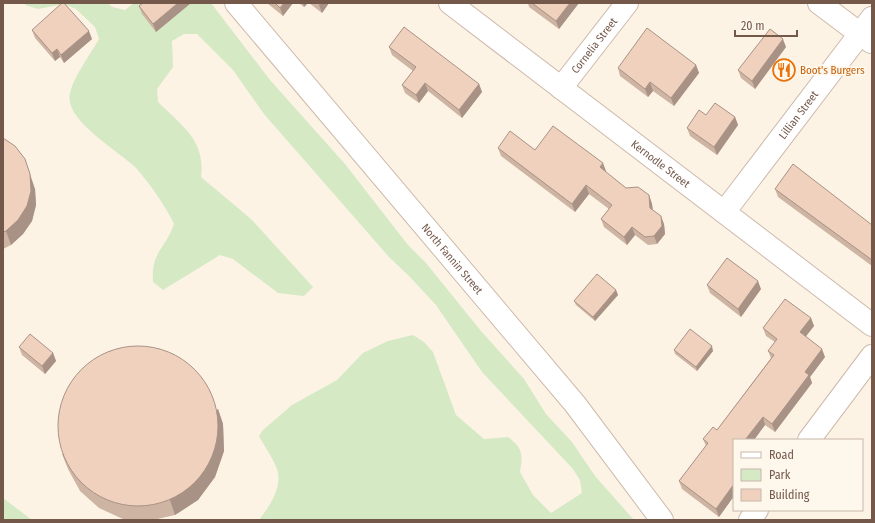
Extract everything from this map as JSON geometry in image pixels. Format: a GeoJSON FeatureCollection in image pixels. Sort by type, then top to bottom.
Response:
{"type":"FeatureCollection","features":[{"type":"Feature","properties":{"kind":"street","name":"North Fannin Street"},"geometry":{"type":"LineString","coordinates":[[236,3],[575,404],[662,520]]}},
{"type":"Feature","properties":{"kind":"street","name":"Kernodle Street"},"geometry":{"type":"LineString","coordinates":[[450,3],[725,211],[872,325]]}},
{"type":"Feature","properties":{"kind":"street","name":"Cornelia Street"},"geometry":{"type":"LineString","coordinates":[[561,88],[627,3]]}},
{"type":"Feature","properties":{"kind":"street"},"geometry":{"type":"LineString","coordinates":[[819,3],[868,32]]}},
{"type":"Feature","properties":{"kind":"street","name":"Lillian Street"},"geometry":{"type":"LineString","coordinates":[[725,211],[868,32]]}},
{"type":"Feature","properties":{"kind":"street"},"geometry":{"type":"LineString","coordinates":[[810,439],[872,356]]}},
{"type":"Feature","properties":{"kind":"street"},"geometry":{"type":"LineString","coordinates":[[750,520],[756,511]]}},
{"type":"Feature","properties":{"kind":"green space"},"geometry":{"type":"Polygon","coordinates":[[[26,3],[108,3],[112,7],[125,10],[134,3],[211,3],[270,80],[345,164],[408,245],[426,263],[481,331],[524,379],[546,414],[572,442],[595,476],[634,520],[259,520],[271,503],[277,490],[278,483],[277,469],[259,436],[263,430],[292,405],[337,380],[363,353],[388,341],[413,335],[424,342],[433,352],[456,415],[484,439],[508,437],[517,445],[521,452],[522,461],[520,472],[533,495],[551,513],[582,493],[580,480],[573,469],[482,372],[436,305],[389,257],[264,114],[233,70],[197,34],[184,34],[172,41],[173,67],[157,89],[158,102],[183,126],[196,143],[202,164],[201,177],[251,219],[313,287],[304,296],[278,293],[233,259],[220,255],[163,290],[153,282],[156,257],[167,240],[174,224],[157,195],[136,168],[83,124],[75,114],[70,103],[72,86],[99,39],[95,27],[76,9],[64,4],[38,9],[25,5],[26,3]]]}},
{"type":"Feature","properties":{"kind":"green space"},"geometry":{"type":"Polygon","coordinates":[[[3,498],[32,520],[3,520],[3,498]]]}},
{"type":"Feature","properties":{"kind":"building"},"geometry":{"type":"Polygon","coordinates":[[[62,3],[64,3],[89,31],[61,55],[57,49],[52,53],[32,30],[62,3]]]}},
{"type":"Feature","properties":{"kind":"building"},"geometry":{"type":"Polygon","coordinates":[[[143,3],[178,3],[153,24],[139,6],[143,3]]]}},
{"type":"Feature","properties":{"kind":"building"},"geometry":{"type":"Polygon","coordinates":[[[275,3],[284,3],[280,8],[275,3]]]}},
{"type":"Feature","properties":{"kind":"building"},"geometry":{"type":"Polygon","coordinates":[[[532,3],[570,3],[556,21],[532,3]]]}},
{"type":"Feature","properties":{"kind":"building"},"geometry":{"type":"Polygon","coordinates":[[[404,27],[479,84],[459,110],[425,83],[416,95],[402,85],[416,67],[389,47],[404,27]]]}},
{"type":"Feature","properties":{"kind":"building"},"geometry":{"type":"Polygon","coordinates":[[[647,28],[696,65],[671,98],[650,82],[645,89],[618,68],[647,28]]]}},
{"type":"Feature","properties":{"kind":"building"},"geometry":{"type":"Polygon","coordinates":[[[770,29],[783,39],[752,81],[738,70],[770,29]]]}},
{"type":"Feature","properties":{"kind":"building"},"geometry":{"type":"Polygon","coordinates":[[[715,103],[735,117],[714,147],[687,128],[699,110],[706,115],[715,103]]]}},
{"type":"Feature","properties":{"kind":"building"},"geometry":{"type":"Polygon","coordinates":[[[553,126],[603,163],[600,167],[626,188],[638,187],[649,195],[650,208],[661,216],[662,226],[654,236],[645,237],[632,227],[624,237],[601,219],[612,205],[586,185],[572,204],[498,148],[510,131],[535,150],[553,126]]]}},
{"type":"Feature","properties":{"kind":"building"},"geometry":{"type":"Polygon","coordinates":[[[3,138],[15,146],[25,159],[30,174],[31,191],[27,206],[18,220],[3,232],[3,138]]]}},
{"type":"Feature","properties":{"kind":"building"},"geometry":{"type":"Polygon","coordinates":[[[793,164],[872,225],[872,260],[775,189],[793,164]]]}},
{"type":"Feature","properties":{"kind":"building"},"geometry":{"type":"Polygon","coordinates":[[[727,258],[758,281],[738,309],[707,285],[727,258]]]}},
{"type":"Feature","properties":{"kind":"building"},"geometry":{"type":"Polygon","coordinates":[[[597,274],[616,290],[593,317],[574,301],[597,274]]]}},
{"type":"Feature","properties":{"kind":"building"},"geometry":{"type":"Polygon","coordinates":[[[785,299],[811,318],[800,332],[822,349],[805,372],[809,375],[772,424],[763,417],[746,439],[733,439],[733,485],[716,509],[679,481],[708,443],[703,439],[713,427],[717,430],[774,355],[768,351],[777,339],[763,328],[785,299]]]}},
{"type":"Feature","properties":{"kind":"building"},"geometry":{"type":"Polygon","coordinates":[[[690,329],[712,346],[696,367],[674,350],[690,329]]]}},
{"type":"Feature","properties":{"kind":"building"},"geometry":{"type":"Polygon","coordinates":[[[30,334],[53,353],[42,366],[19,347],[30,334]]]}},
{"type":"Feature","properties":{"kind":"building"},"geometry":{"type":"Polygon","coordinates":[[[146,346],[161,349],[176,355],[195,369],[205,381],[212,395],[217,410],[217,442],[212,457],[205,471],[195,483],[183,493],[161,503],[146,506],[130,506],[115,503],[93,493],[81,483],[71,471],[59,442],[58,418],[61,403],[71,381],[81,369],[93,359],[122,347],[146,346]]]}},
{"type":"Feature","properties":{"kind":"place","name":"Boot's Burgers"},"geometry":{"type":"Point","coordinates":[784,70]}}]}
